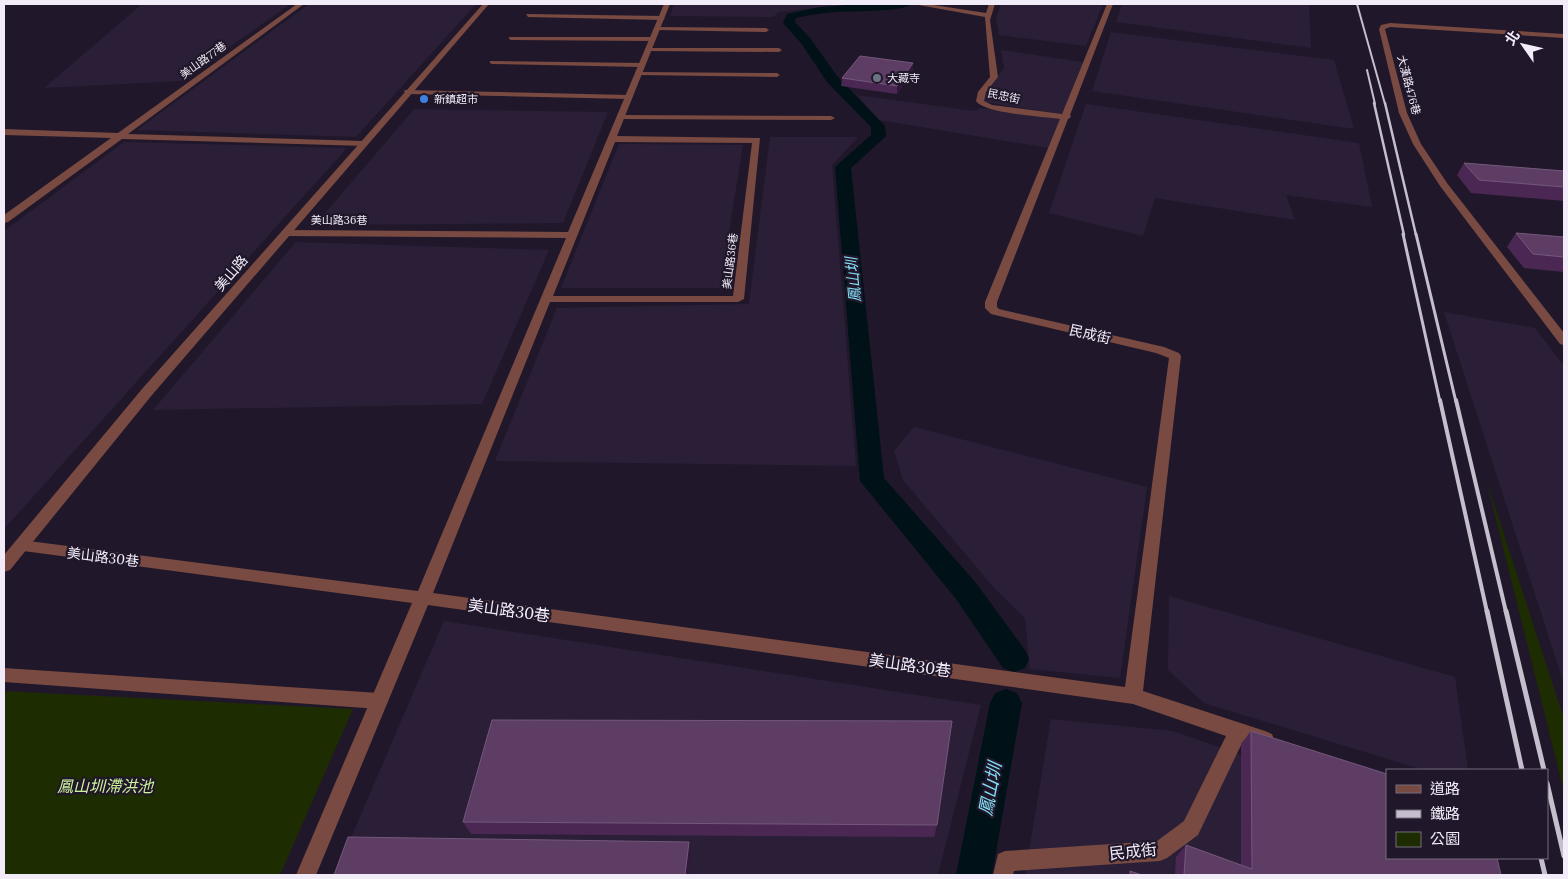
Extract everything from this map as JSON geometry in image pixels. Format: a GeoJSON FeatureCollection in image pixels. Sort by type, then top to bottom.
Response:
{"type":"FeatureCollection","features":[{"type":"Feature","properties":{"kind":"street","name":"美山路77巷"},"geometry":{"type":"LineString","coordinates":[[4,220],[301,4]]}},
{"type":"Feature","properties":{"kind":"street","name":"美山路"},"geometry":{"type":"LineString","coordinates":[[4,566],[147,392],[486,4]]}},
{"type":"Feature","properties":{"kind":"street"},"geometry":{"type":"LineString","coordinates":[[306,875],[423,598],[667,4]]}},
{"type":"Feature","properties":{"kind":"street"},"geometry":{"type":"LineString","coordinates":[[916,4],[988,15]]}},
{"type":"Feature","properties":{"kind":"street","name":"民忠街"},"geometry":{"type":"LineString","coordinates":[[992,4],[987,20],[994,77],[982,92],[980,101],[982,104],[991,107],[1067,117]]}},
{"type":"Feature","properties":{"kind":"street","name":"民成街"},"geometry":{"type":"LineString","coordinates":[[1110,4],[991,308],[995,312],[1160,350],[1175,356],[1133,696]]}},
{"type":"Feature","properties":{"kind":"street","name":"大漢路476巷"},"geometry":{"type":"LineString","coordinates":[[1564,36],[1382,26],[1403,113],[1417,144],[1443,184],[1564,341]]}},
{"type":"Feature","properties":{"kind":"street"},"geometry":{"type":"LineString","coordinates":[[4,132],[363,144]]}},
{"type":"Feature","properties":{"kind":"street","name":"美山路36巷"},"geometry":{"type":"LineString","coordinates":[[546,299],[738,299],[757,140],[612,139]]}},
{"type":"Feature","properties":{"kind":"street","name":"美山路36巷"},"geometry":{"type":"LineString","coordinates":[[286,232],[572,235]]}},
{"type":"Feature","properties":{"kind":"street","name":"美山路30巷"},"geometry":{"type":"LineString","coordinates":[[21,546],[423,598],[1133,696],[1284,747]]}},
{"type":"Feature","properties":{"kind":"street","name":"民成街"},"geometry":{"type":"LineString","coordinates":[[1003,875],[1005,861],[1160,851],[1191,828],[1238,731]]}},
{"type":"Feature","properties":{"kind":"lane"},"geometry":{"type":"LineString","coordinates":[[528,16],[662,18]]}},
{"type":"Feature","properties":{"kind":"lane"},"geometry":{"type":"LineString","coordinates":[[658,28],[766,30]]}},
{"type":"Feature","properties":{"kind":"lane"},"geometry":{"type":"LineString","coordinates":[[511,38],[653,39]]}},
{"type":"Feature","properties":{"kind":"lane"},"geometry":{"type":"LineString","coordinates":[[649,49],[779,50]]}},
{"type":"Feature","properties":{"kind":"lane"},"geometry":{"type":"LineString","coordinates":[[492,62],[777,74]]}},
{"type":"Feature","properties":{"kind":"lane"},"geometry":{"type":"LineString","coordinates":[[408,92],[629,97]]}},
{"type":"Feature","properties":{"kind":"lane"},"geometry":{"type":"LineString","coordinates":[[621,117],[831,118]]}},
{"type":"Feature","properties":{"kind":"lane"},"geometry":{"type":"LineString","coordinates":[[4,675],[379,701]]}},
{"type":"Feature","properties":{"kind":"shaded area"},"geometry":{"type":"Polygon","coordinates":[[[142,4],[290,4],[182,81],[44,88],[142,4]]]}},
{"type":"Feature","properties":{"kind":"shaded area"},"geometry":{"type":"Polygon","coordinates":[[[309,4],[476,4],[356,137],[137,130],[309,4]]]}},
{"type":"Feature","properties":{"kind":"shaded area"},"geometry":{"type":"Polygon","coordinates":[[[674,4],[855,4],[779,12],[773,17],[670,16],[674,4]]]}},
{"type":"Feature","properties":{"kind":"shaded area"},"geometry":{"type":"Polygon","coordinates":[[[1001,4],[1103,4],[1086,46],[999,35],[996,18],[1001,4]]]}},
{"type":"Feature","properties":{"kind":"shaded area"},"geometry":{"type":"Polygon","coordinates":[[[1122,4],[1309,4],[1311,48],[1116,22],[1122,4]]]}},
{"type":"Feature","properties":{"kind":"shaded area"},"geometry":{"type":"Polygon","coordinates":[[[1111,32],[1334,60],[1354,129],[1092,91],[1111,32]]]}},
{"type":"Feature","properties":{"kind":"shaded area"},"geometry":{"type":"Polygon","coordinates":[[[1001,50],[1083,62],[1062,114],[984,102],[983,98],[1004,68],[1001,50]]]}},
{"type":"Feature","properties":{"kind":"shaded area"},"geometry":{"type":"Polygon","coordinates":[[[857,95],[974,111],[980,108],[1061,119],[1049,148],[879,120],[857,95]]]}},
{"type":"Feature","properties":{"kind":"shaded area"},"geometry":{"type":"Polygon","coordinates":[[[1086,104],[1359,143],[1372,207],[1286,195],[1295,220],[1155,198],[1143,236],[1049,213],[1086,104]]]}},
{"type":"Feature","properties":{"kind":"shaded area"},"geometry":{"type":"Polygon","coordinates":[[[414,109],[608,112],[563,223],[315,225],[414,109]]]}},
{"type":"Feature","properties":{"kind":"shaded area"},"geometry":{"type":"Polygon","coordinates":[[[770,137],[858,137],[832,165],[856,466],[495,461],[557,308],[749,304],[770,137]]]}},
{"type":"Feature","properties":{"kind":"shaded area"},"geometry":{"type":"Polygon","coordinates":[[[124,142],[347,148],[4,529],[4,231],[124,142]]]}},
{"type":"Feature","properties":{"kind":"shaded area"},"geometry":{"type":"Polygon","coordinates":[[[619,144],[743,145],[720,288],[561,288],[619,144]]]}},
{"type":"Feature","properties":{"kind":"shaded area"},"geometry":{"type":"Polygon","coordinates":[[[296,242],[549,250],[482,404],[153,410],[296,242]]]}},
{"type":"Feature","properties":{"kind":"shaded area"},"geometry":{"type":"Polygon","coordinates":[[[1444,312],[1535,328],[1564,366],[1564,684],[1444,312]]]}},
{"type":"Feature","properties":{"kind":"shaded area"},"geometry":{"type":"Polygon","coordinates":[[[914,427],[1147,487],[1120,678],[1030,669],[1025,618],[994,588],[903,480],[894,451],[914,427]]]}},
{"type":"Feature","properties":{"kind":"shaded area"},"geometry":{"type":"Polygon","coordinates":[[[1169,596],[1455,677],[1468,769],[1421,769],[1204,703],[1168,670],[1169,596]]]}},
{"type":"Feature","properties":{"kind":"shaded area"},"geometry":{"type":"Polygon","coordinates":[[[444,621],[981,705],[938,875],[335,875],[444,621]]]}},
{"type":"Feature","properties":{"kind":"shaded area"},"geometry":{"type":"Polygon","coordinates":[[[1051,719],[1173,731],[1386,806],[1386,859],[1483,875],[1025,875],[1051,719]]]}},
{"type":"Feature","properties":{"kind":"green space"},"geometry":{"type":"Polygon","coordinates":[[[1486,479],[1564,719],[1564,792],[1486,479]]]}},
{"type":"Feature","properties":{"kind":"green space","name":"鳳山圳滯洪池"},"geometry":{"type":"Polygon","coordinates":[[[4,691],[353,709],[280,875],[4,875],[4,691]]]}},
{"type":"Feature","properties":{"kind":"building","name":"大藏寺"},"geometry":{"type":"Polygon","coordinates":[[[860,56],[913,63],[897,86],[842,78],[860,56]]]}},
{"type":"Feature","properties":{"kind":"building"},"geometry":{"type":"Polygon","coordinates":[[[1464,163],[1564,171],[1564,187],[1479,180],[1464,163]]]}},
{"type":"Feature","properties":{"kind":"building"},"geometry":{"type":"Polygon","coordinates":[[[1516,233],[1564,237],[1564,257],[1533,254],[1516,233]]]}},
{"type":"Feature","properties":{"kind":"building"},"geometry":{"type":"Polygon","coordinates":[[[492,720],[952,721],[937,825],[463,822],[492,720]]]}},
{"type":"Feature","properties":{"kind":"building"},"geometry":{"type":"Polygon","coordinates":[[[1251,731],[1386,774],[1386,859],[1497,859],[1501,875],[1184,875],[1186,845],[1252,869],[1251,731]]]}},
{"type":"Feature","properties":{"kind":"building"},"geometry":{"type":"Polygon","coordinates":[[[348,837],[689,842],[685,875],[334,875],[348,837]]]}},
{"type":"Feature","properties":{"kind":"building"},"geometry":{"type":"Polygon","coordinates":[[[1130,871],[1142,875],[1130,875],[1130,871]]]}},
{"type":"Feature","properties":{"kind":"waterway","name":"鳳山圳"},"geometry":{"type":"LineString","coordinates":[[906,4],[820,10],[791,16],[789,23],[806,41],[832,79],[878,126],[878,136],[843,167],[872,481],[966,591],[1014,659]]}},
{"type":"Feature","properties":{"kind":"waterway","name":"鳳山圳"},"geometry":{"type":"LineString","coordinates":[[974,875],[1006,703]]}},
{"type":"Feature","properties":{"kind":"railway"},"geometry":{"type":"LineString","coordinates":[[1357,4],[1385,104]]}},
{"type":"Feature","properties":{"kind":"railway"},"geometry":{"type":"LineString","coordinates":[[1367,70],[1375,104]]}},
{"type":"Feature","properties":{"kind":"railway"},"geometry":{"type":"LineString","coordinates":[[1374,103],[1404,235]]}},
{"type":"Feature","properties":{"kind":"railway"},"geometry":{"type":"LineString","coordinates":[[1385,103],[1416,235]]}},
{"type":"Feature","properties":{"kind":"railway"},"geometry":{"type":"LineString","coordinates":[[1403,234],[1440,402]]}},
{"type":"Feature","properties":{"kind":"railway"},"geometry":{"type":"LineString","coordinates":[[1416,234],[1456,402]]}},
{"type":"Feature","properties":{"kind":"railway"},"geometry":{"type":"LineString","coordinates":[[1440,400],[1487,612]]}},
{"type":"Feature","properties":{"kind":"railway"},"geometry":{"type":"LineString","coordinates":[[1456,400],[1506,612]]}},
{"type":"Feature","properties":{"kind":"railway"},"geometry":{"type":"LineString","coordinates":[[1487,611],[1522,769]]}},
{"type":"Feature","properties":{"kind":"railway"},"geometry":{"type":"LineString","coordinates":[[1506,611],[1544,769]]}},
{"type":"Feature","properties":{"kind":"railway"},"geometry":{"type":"LineString","coordinates":[[1548,787],[1564,856]]}},
{"type":"Feature","properties":{"kind":"railway"},"geometry":{"type":"LineString","coordinates":[[1541,859],[1545,875]]}},
{"type":"Feature","properties":{"kind":"place","name":"大藏寺"},"geometry":{"type":"Point","coordinates":[877,78]}},
{"type":"Feature","properties":{"kind":"place","name":"新鎮超市"},"geometry":{"type":"Point","coordinates":[424,99]}}]}
